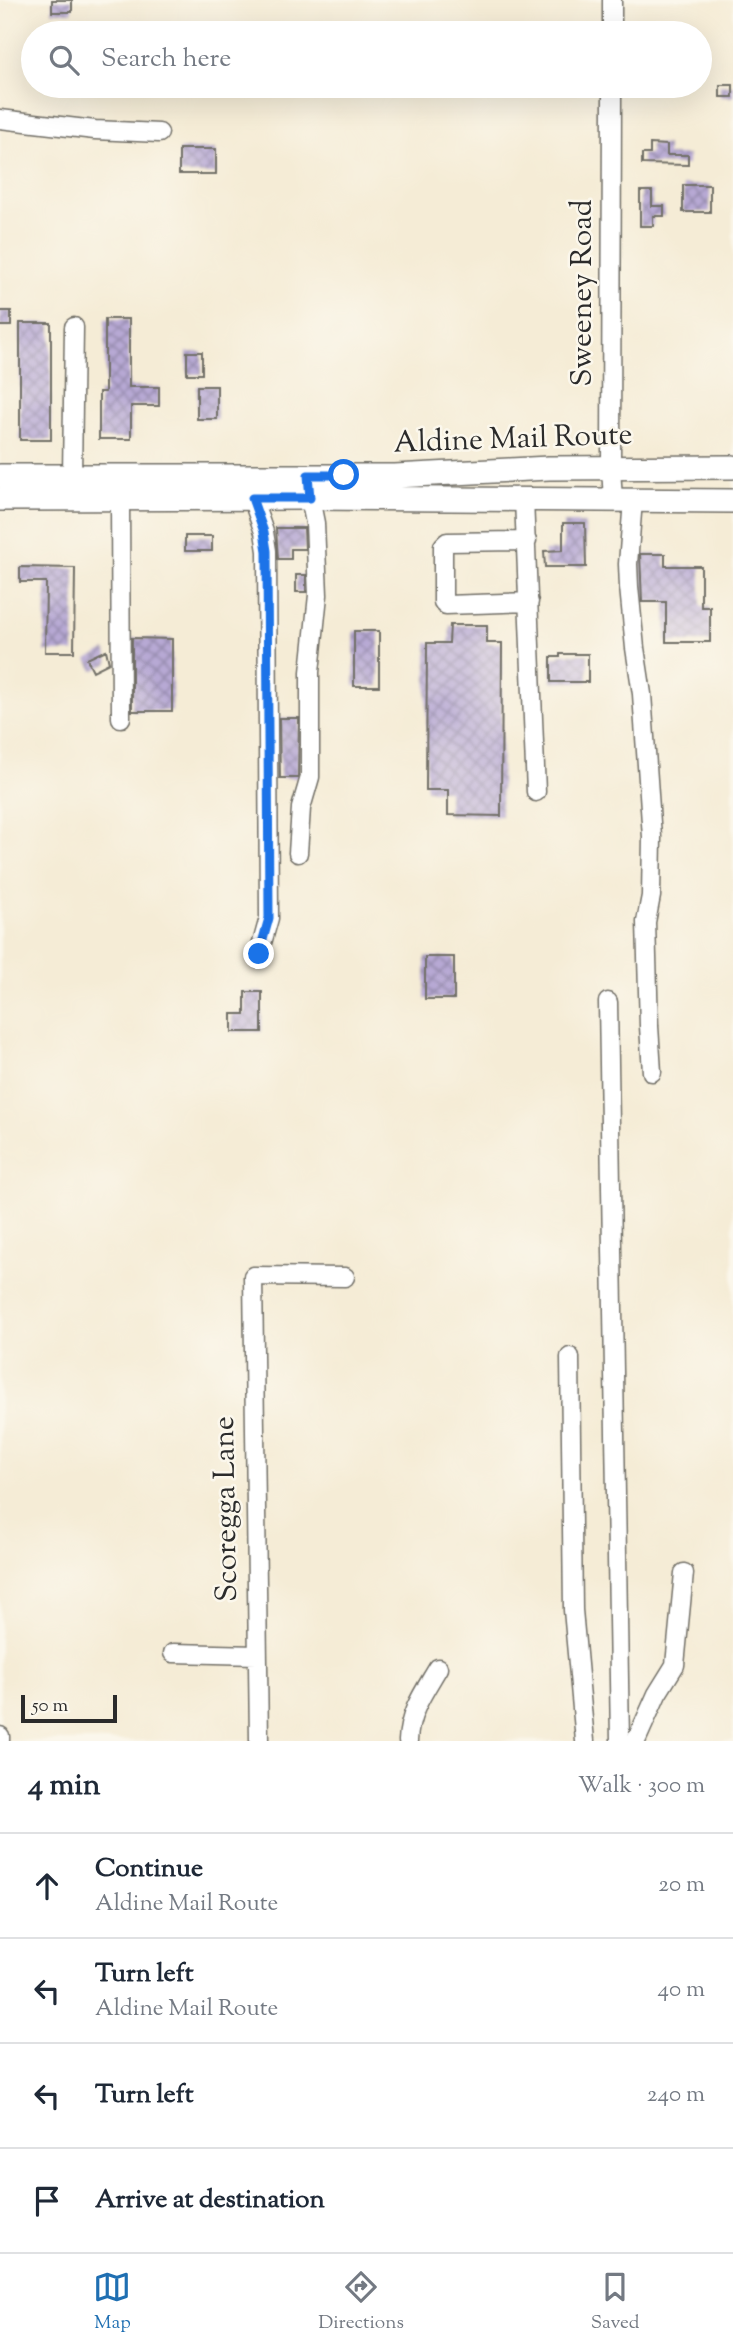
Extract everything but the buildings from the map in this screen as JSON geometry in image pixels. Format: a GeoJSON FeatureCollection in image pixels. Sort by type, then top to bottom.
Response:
{"type":"FeatureCollection","features":[{"type":"Feature","properties":{"kind":"main road","name":"Aldine Mail Route"},"geometry":{"type":"LineString","coordinates":[[0,476],[73,487],[120,498],[252,498],[309,486],[395,476],[521,470],[733,467]]}},
{"type":"Feature","properties":{"kind":"main road"},"geometry":{"type":"LineString","coordinates":[[521,470],[524,499]]}},
{"type":"Feature","properties":{"kind":"main road","name":"Aldine Mail Route"},"geometry":{"type":"LineString","coordinates":[[0,499],[73,487],[309,486],[524,499],[733,501]]}},
{"type":"Feature","properties":{"kind":"street"},"geometry":{"type":"LineString","coordinates":[[612,0],[612,21]]}},
{"type":"Feature","properties":{"kind":"street","name":"Sweeney Road"},"geometry":{"type":"LineString","coordinates":[[612,98],[611,468],[623,500],[629,587],[642,694],[652,837],[651,896],[646,922],[652,1072]]}},
{"type":"Feature","properties":{"kind":"street"},"geometry":{"type":"LineString","coordinates":[[0,119],[95,130],[159,133]]}},
{"type":"Feature","properties":{"kind":"street"},"geometry":{"type":"LineString","coordinates":[[73,487],[74,327]]}},
{"type":"Feature","properties":{"kind":"street"},"geometry":{"type":"LineString","coordinates":[[298,853],[301,808],[310,777],[310,672],[317,595],[315,523],[309,486]]}},
{"type":"Feature","properties":{"kind":"street"},"geometry":{"type":"LineString","coordinates":[[120,498],[121,719]]}},
{"type":"Feature","properties":{"kind":"street"},"geometry":{"type":"LineString","coordinates":[[252,498],[264,532],[267,551],[269,918],[259,954]]}},
{"type":"Feature","properties":{"kind":"street"},"geometry":{"type":"LineString","coordinates":[[524,499],[536,792]]}},
{"type":"Feature","properties":{"kind":"street"},"geometry":{"type":"LineString","coordinates":[[527,541],[447,542],[443,547],[443,602],[446,605],[529,602]]}},
{"type":"Feature","properties":{"kind":"street"},"geometry":{"type":"LineString","coordinates":[[608,1002],[620,1741]]}},
{"type":"Feature","properties":{"kind":"street","name":"Scoregga Lane"},"geometry":{"type":"LineString","coordinates":[[259,1741],[253,1276],[345,1277]]}},
{"type":"Feature","properties":{"kind":"street"},"geometry":{"type":"LineString","coordinates":[[570,1357],[573,1610],[585,1741]]}},
{"type":"Feature","properties":{"kind":"street"},"geometry":{"type":"LineString","coordinates":[[636,1741],[657,1694],[675,1665],[684,1573]]}},
{"type":"Feature","properties":{"kind":"street"},"geometry":{"type":"LineString","coordinates":[[173,1653],[257,1655]]}},
{"type":"Feature","properties":{"kind":"street"},"geometry":{"type":"LineString","coordinates":[[408,1741],[413,1710],[438,1668]]}},
{"type":"Feature","properties":{"kind":"route"},"geometry":{"type":"LineString","coordinates":[[259,954],[269,918],[267,551],[264,532],[252,498],[310,498],[308,475],[344,475]]}}]}
